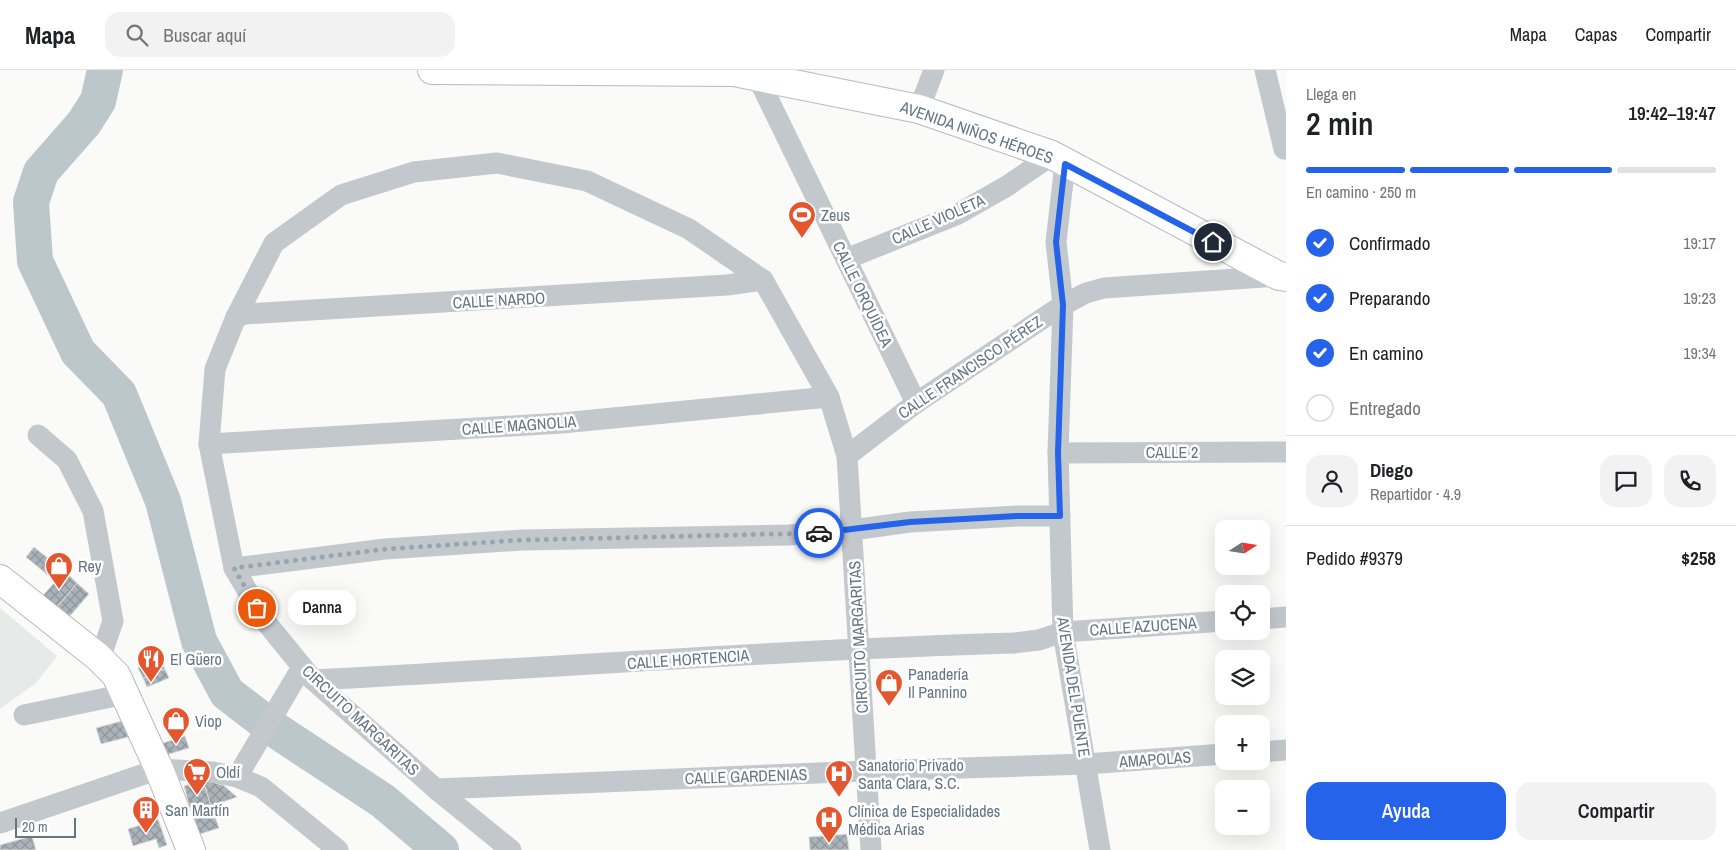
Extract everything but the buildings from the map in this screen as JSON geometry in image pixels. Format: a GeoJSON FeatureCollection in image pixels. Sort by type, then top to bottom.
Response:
{"type":"FeatureCollection","features":[{"type":"Feature","properties":{"kind":"main road","name":"AVENIDA NIÑOS HÉROES"},"geometry":{"type":"LineString","coordinates":[[432,70],[742,73],[919,109],[1059,159],[1282,277]]}},
{"type":"Feature","properties":{"kind":"main road"},"geometry":{"type":"LineString","coordinates":[[0,579],[98,657],[116,675],[160,769],[191,850]]}},
{"type":"Feature","properties":{"kind":"street"},"geometry":{"type":"LineString","coordinates":[[919,109],[934,70]]}},
{"type":"Feature","properties":{"kind":"street"},"geometry":{"type":"LineString","coordinates":[[1265,70],[1284,148]]}},
{"type":"Feature","properties":{"kind":"street","name":"CALLE ORQUÍDEA"},"geometry":{"type":"LineString","coordinates":[[742,73],[846,258],[916,403]]}},
{"type":"Feature","properties":{"kind":"street","name":"CALLE VIOLETA"},"geometry":{"type":"LineString","coordinates":[[846,258],[956,215],[1059,159]]}},
{"type":"Feature","properties":{"kind":"street","name":"AVENIDA DEL PUENTE"},"geometry":{"type":"LineString","coordinates":[[1059,159],[1056,242],[1063,305],[1058,453],[1063,632],[1100,850]]}},
{"type":"Feature","properties":{"kind":"street","name":"CIRCUITO MARGARITAS"},"geometry":{"type":"LineString","coordinates":[[511,850],[436,789],[307,674],[265,622],[234,568],[209,444],[215,369],[236,317],[274,243],[341,195],[414,172],[497,163],[587,181],[689,229],[763,280],[829,397],[847,456],[871,850]]}},
{"type":"Feature","properties":{"kind":"street","name":"CALLE FRANCISCO PÉREZ"},"geometry":{"type":"LineString","coordinates":[[847,456],[916,403],[1063,305],[1086,293],[1104,288],[1282,277]]}},
{"type":"Feature","properties":{"kind":"street","name":"CALLE NARDO"},"geometry":{"type":"LineString","coordinates":[[236,317],[245,314],[494,301],[727,285],[763,280]]}},
{"type":"Feature","properties":{"kind":"street","name":"CALLE MAGNOLIA"},"geometry":{"type":"LineString","coordinates":[[209,444],[562,422],[829,397]]}},
{"type":"Feature","properties":{"kind":"street"},"geometry":{"type":"LineString","coordinates":[[38,435],[67,460],[93,511],[113,621],[104,647],[98,657]]}},
{"type":"Feature","properties":{"kind":"street","name":"CALLE 2"},"geometry":{"type":"LineString","coordinates":[[1058,453],[1286,452]]}},
{"type":"Feature","properties":{"kind":"street"},"geometry":{"type":"LineString","coordinates":[[234,568],[386,549],[522,540],[789,535],[852,530],[910,522],[1017,516],[1060,516]]}},
{"type":"Feature","properties":{"kind":"street"},"geometry":{"type":"LineString","coordinates":[[1270,618],[1286,617]]}},
{"type":"Feature","properties":{"kind":"street","name":"CALLE AZUCENA"},"geometry":{"type":"LineString","coordinates":[[1063,632],[1215,622]]}},
{"type":"Feature","properties":{"kind":"street","name":"CALLE HORTENCIA"},"geometry":{"type":"LineString","coordinates":[[307,674],[686,660],[859,647],[1014,642],[1039,640],[1063,632]]}},
{"type":"Feature","properties":{"kind":"street"},"geometry":{"type":"LineString","coordinates":[[237,777],[274,714],[307,674]]}},
{"type":"Feature","properties":{"kind":"street"},"geometry":{"type":"LineString","coordinates":[[24,715],[126,694]]}},
{"type":"Feature","properties":{"kind":"street"},"geometry":{"type":"LineString","coordinates":[[1270,751],[1286,750]]}},
{"type":"Feature","properties":{"kind":"street","name":"AMAPOLAS"},"geometry":{"type":"LineString","coordinates":[[1086,764],[1215,755]]}},
{"type":"Feature","properties":{"kind":"street","name":"CALLE GARDENIAS"},"geometry":{"type":"LineString","coordinates":[[436,789],[866,770],[1086,764]]}},
{"type":"Feature","properties":{"kind":"street"},"geometry":{"type":"LineString","coordinates":[[0,823],[160,769],[213,772],[237,777],[261,787],[338,850]]}},
{"type":"Feature","properties":{"kind":"shaded area"},"geometry":{"type":"Polygon","coordinates":[[[0,608],[57,656],[36,683],[0,709],[0,608]]]}},
{"type":"Feature","properties":{"kind":"waterway"},"geometry":{"type":"LineString","coordinates":[[105,70],[98,101],[84,123],[41,172],[31,202],[35,261],[78,352],[119,394],[163,501],[199,641],[227,693],[274,729],[383,801],[441,850]]}},
{"type":"Feature","properties":{"kind":"way so far"},"geometry":{"type":"LineString","coordinates":[[257,608],[234,568],[386,549],[522,540],[819,533]]}},
{"type":"Feature","properties":{"kind":"place","name":"Zeus"},"geometry":{"type":"Point","coordinates":[802,239]}},
{"type":"Feature","properties":{"kind":"place","name":"Rey"},"geometry":{"type":"Point","coordinates":[59,590]}},
{"type":"Feature","properties":{"kind":"place","name":"Danna"},"geometry":{"type":"Point","coordinates":[257,608]}},
{"type":"Feature","properties":{"kind":"place","name":"El Güero"},"geometry":{"type":"Point","coordinates":[151,683]}},
{"type":"Feature","properties":{"kind":"place","name":"Panadería Il Pannino"},"geometry":{"type":"Point","coordinates":[889,707]}},
{"type":"Feature","properties":{"kind":"place","name":"Viop"},"geometry":{"type":"Point","coordinates":[176,745]}},
{"type":"Feature","properties":{"kind":"place","name":"Oldí"},"geometry":{"type":"Point","coordinates":[197,796]}},
{"type":"Feature","properties":{"kind":"place","name":"Sanatorio Privado Santa Clara, S.C."},"geometry":{"type":"Point","coordinates":[839,798]}},
{"type":"Feature","properties":{"kind":"place","name":"San Martín"},"geometry":{"type":"Point","coordinates":[146,834]}},
{"type":"Feature","properties":{"kind":"place","name":"Clínica de Especialidades Médica Arias"},"geometry":{"type":"Point","coordinates":[829,844]}},
{"type":"Feature","properties":{"kind":"route"},"geometry":{"type":"LineString","coordinates":[[819,533],[910,522],[1017,516],[1060,516],[1058,453],[1063,305],[1056,242],[1065,164],[1213,242]]}}]}
